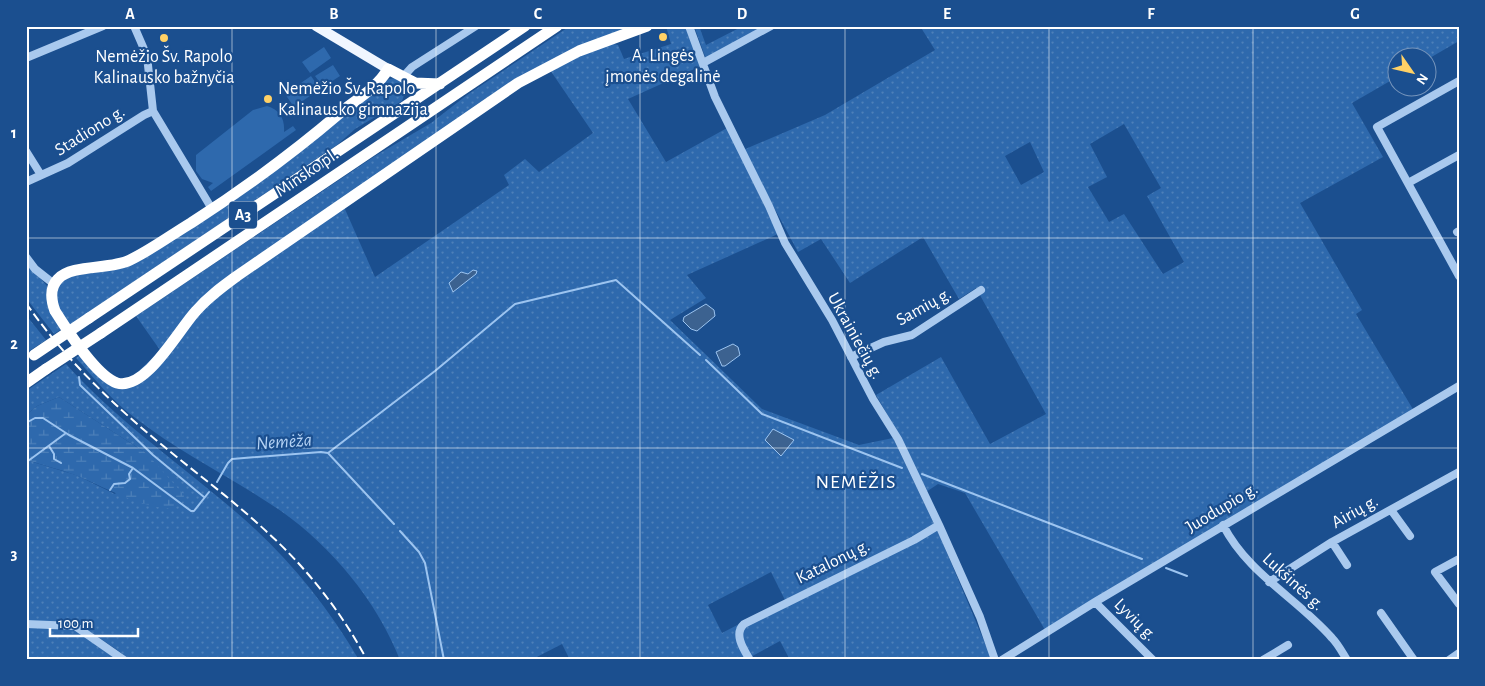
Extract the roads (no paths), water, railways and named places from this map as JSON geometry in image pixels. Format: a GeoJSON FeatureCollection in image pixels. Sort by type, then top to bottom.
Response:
{"type":"FeatureCollection","features":[{"type":"Feature","properties":{"kind":"highway","name":"Minsko pl."},"geometry":{"type":"LineString","coordinates":[[30,358],[526,26]]}},
{"type":"Feature","properties":{"kind":"highway","name":"Minsko pl."},"geometry":{"type":"LineString","coordinates":[[26,383],[558,26]]}},
{"type":"Feature","properties":{"kind":"highway"},"geometry":{"type":"LineString","coordinates":[[440,84],[422,84],[403,78],[388,69],[372,86],[293,152],[212,209],[129,261],[111,267],[69,272],[62,276],[54,284],[51,298],[55,311],[90,360],[113,381],[119,383],[132,382],[146,373],[205,301],[260,260],[518,83],[579,51],[647,26]]}},
{"type":"Feature","properties":{"kind":"highway"},"geometry":{"type":"LineString","coordinates":[[402,109],[408,95],[403,78]]}},
{"type":"Feature","properties":{"kind":"main road"},"geometry":{"type":"LineString","coordinates":[[316,26],[388,69]]}},
{"type":"Feature","properties":{"kind":"street"},"geometry":{"type":"LineString","coordinates":[[26,58],[103,26]]}},
{"type":"Feature","properties":{"kind":"street","name":"Stadiono g."},"geometry":{"type":"LineString","coordinates":[[134,26],[147,56],[153,111],[160,127],[212,209]]}},
{"type":"Feature","properties":{"kind":"street"},"geometry":{"type":"LineString","coordinates":[[403,78],[412,67],[476,26]]}},
{"type":"Feature","properties":{"kind":"street","name":"Ukrainiečių g."},"geometry":{"type":"LineString","coordinates":[[689,26],[715,98],[769,206],[785,243],[832,320],[898,439],[980,617],[995,660]]}},
{"type":"Feature","properties":{"kind":"street"},"geometry":{"type":"LineString","coordinates":[[703,64],[771,26]]}},
{"type":"Feature","properties":{"kind":"street"},"geometry":{"type":"LineString","coordinates":[[1459,81],[1377,127],[1459,276]]}},
{"type":"Feature","properties":{"kind":"street","name":"Stadiono g."},"geometry":{"type":"LineString","coordinates":[[26,151],[41,175],[68,163],[153,111]]}},
{"type":"Feature","properties":{"kind":"street"},"geometry":{"type":"LineString","coordinates":[[1408,183],[1459,155]]}},
{"type":"Feature","properties":{"kind":"street"},"geometry":{"type":"LineString","coordinates":[[26,182],[41,175]]}},
{"type":"Feature","properties":{"kind":"street"},"geometry":{"type":"LineString","coordinates":[[26,257],[35,268],[54,284]]}},
{"type":"Feature","properties":{"kind":"street","name":"Samių g."},"geometry":{"type":"LineString","coordinates":[[851,357],[884,342],[912,336],[981,290]]}},
{"type":"Feature","properties":{"kind":"street","name":"Juodupio g."},"geometry":{"type":"LineString","coordinates":[[1002,660],[1223,525],[1459,386]]}},
{"type":"Feature","properties":{"kind":"street","name":"Airių g."},"geometry":{"type":"LineString","coordinates":[[1268,582],[1332,542],[1459,472]]}},
{"type":"Feature","properties":{"kind":"street"},"geometry":{"type":"LineString","coordinates":[[1391,510],[1410,536]]}},
{"type":"Feature","properties":{"kind":"street","name":"Katalonų g."},"geometry":{"type":"LineString","coordinates":[[750,660],[742,647],[740,627],[825,582],[914,540],[939,525]]}},
{"type":"Feature","properties":{"kind":"street","name":"Lukšinės g."},"geometry":{"type":"LineString","coordinates":[[1223,525],[1237,550],[1268,582],[1332,638],[1347,660]]}},
{"type":"Feature","properties":{"kind":"street"},"geometry":{"type":"LineString","coordinates":[[1332,542],[1347,565]]}},
{"type":"Feature","properties":{"kind":"street"},"geometry":{"type":"LineString","coordinates":[[1459,559],[1435,572],[1459,604]]}},
{"type":"Feature","properties":{"kind":"street","name":"Lyvių g."},"geometry":{"type":"LineString","coordinates":[[1095,602],[1153,660]]}},
{"type":"Feature","properties":{"kind":"street"},"geometry":{"type":"LineString","coordinates":[[1380,613],[1414,660]]}},
{"type":"Feature","properties":{"kind":"street"},"geometry":{"type":"LineString","coordinates":[[26,624],[75,626],[124,660]]}},
{"type":"Feature","properties":{"kind":"street"},"geometry":{"type":"LineString","coordinates":[[1263,660],[1288,645]]}},
{"type":"Feature","properties":{"kind":"street"},"geometry":{"type":"LineString","coordinates":[[1449,660],[1459,653]]}},
{"type":"Feature","properties":{"kind":"waterway"},"geometry":{"type":"LineString","coordinates":[[328,453],[435,371],[515,304],[616,280],[700,355]]}},
{"type":"Feature","properties":{"kind":"waterway"},"geometry":{"type":"LineString","coordinates":[[706,360],[762,414],[902,468]]}},
{"type":"Feature","properties":{"kind":"waterway"},"geometry":{"type":"LineString","coordinates":[[79,377],[80,385],[153,455],[204,497]]}},
{"type":"Feature","properties":{"kind":"waterway","name":"Nemėža"},"geometry":{"type":"LineString","coordinates":[[26,423],[35,418],[43,418],[69,435],[133,468],[191,511],[194,511],[209,492]]}},
{"type":"Feature","properties":{"kind":"waterway"},"geometry":{"type":"LineString","coordinates":[[28,461],[66,433]]}},
{"type":"Feature","properties":{"kind":"waterway"},"geometry":{"type":"LineString","coordinates":[[49,446],[54,454],[54,459],[61,463]]}},
{"type":"Feature","properties":{"kind":"waterway","name":"Nemėža"},"geometry":{"type":"LineString","coordinates":[[217,482],[232,459],[328,453],[394,524]]}},
{"type":"Feature","properties":{"kind":"waterway"},"geometry":{"type":"LineString","coordinates":[[110,490],[114,484],[125,483],[130,479],[129,474],[133,468]]}},
{"type":"Feature","properties":{"kind":"waterway"},"geometry":{"type":"LineString","coordinates":[[922,474],[1142,559]]}},
{"type":"Feature","properties":{"kind":"waterway","name":"Nemėža"},"geometry":{"type":"LineString","coordinates":[[400,531],[419,552],[425,563],[444,660]]}},
{"type":"Feature","properties":{"kind":"waterway"},"geometry":{"type":"LineString","coordinates":[[1166,568],[1187,576]]}},
{"type":"Feature","properties":{"kind":"railway"},"geometry":{"type":"LineString","coordinates":[[26,303],[55,341],[104,393],[156,440],[254,520],[282,546],[310,576],[335,608],[367,660]]}},
{"type":"Feature","properties":{"kind":"place","name":"A. Lingės įmonės degalinė"},"geometry":{"type":"Point","coordinates":[663,37]}},
{"type":"Feature","properties":{"kind":"place","name":"Nemėžio Šv. Rapolo Kalinausko bažnyčia"},"geometry":{"type":"Point","coordinates":[164,38]}},
{"type":"Feature","properties":{"kind":"place","name":"Nemėžio Šv. Rapolo Kalinausko gimnazija"},"geometry":{"type":"Point","coordinates":[268,99]}},
{"type":"Feature","properties":{"kind":"district","name":"NEMĖŽIS"},"geometry":{"type":"Point","coordinates":[856,482]}}]}
